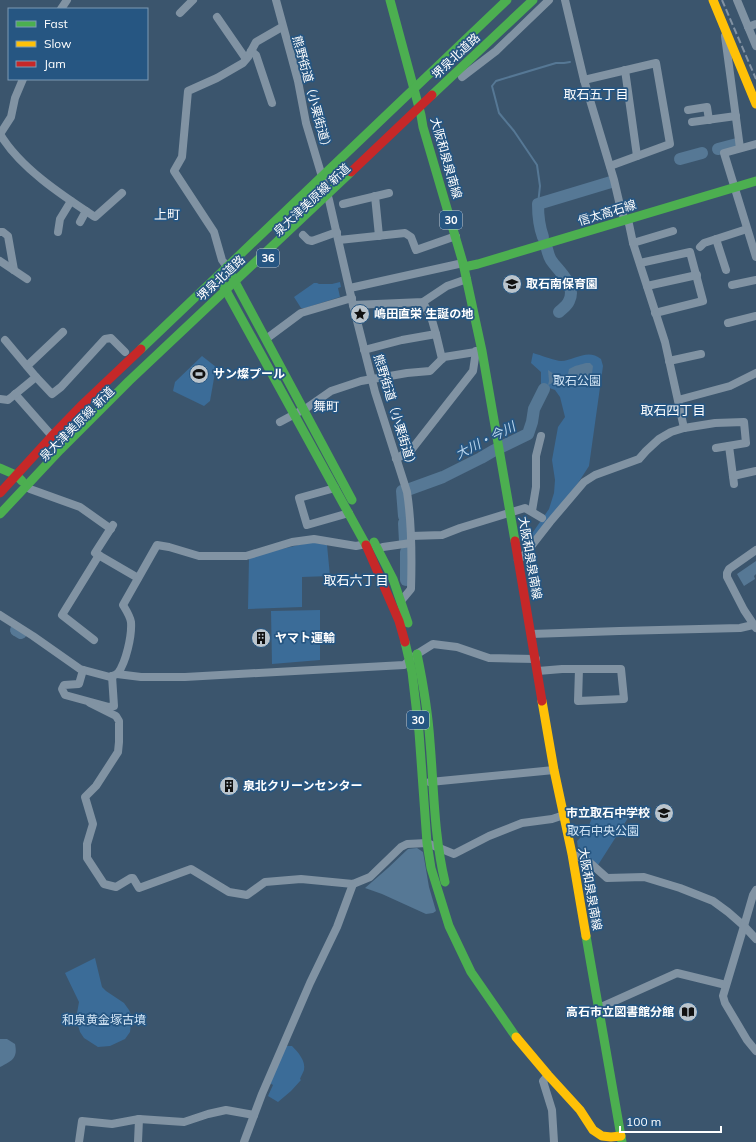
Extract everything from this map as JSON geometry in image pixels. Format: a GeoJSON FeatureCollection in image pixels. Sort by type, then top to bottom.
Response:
{"type":"FeatureCollection","features":[{"type":"Feature","properties":{"kind":"main road","name":"大阪和泉泉南線"},"geometry":{"type":"LineString","coordinates":[[218,276],[350,513],[366,544],[399,621],[409,661],[419,732],[427,843],[431,868],[449,926],[472,972],[515,1036],[580,1110],[593,1130],[602,1136],[622,1139],[572,854],[554,770],[536,659],[464,265],[423,127],[390,0]]}},
{"type":"Feature","properties":{"kind":"main road","name":"堺泉北道路"},"geometry":{"type":"LineString","coordinates":[[0,514],[55,455],[135,376],[533,0]]}},
{"type":"Feature","properties":{"kind":"main road","name":"泉大津美原線 新道"},"geometry":{"type":"LineString","coordinates":[[0,522],[30,488],[121,397],[542,0]]}},
{"type":"Feature","properties":{"kind":"main road"},"geometry":{"type":"LineString","coordinates":[[713,0],[724,30],[756,104]]}},
{"type":"Feature","properties":{"kind":"main road","name":"泉大津美原線 新道"},"geometry":{"type":"LineString","coordinates":[[0,493],[52,436],[227,267],[414,89],[510,3]]}},
{"type":"Feature","properties":{"kind":"main road","name":"堺泉北道路"},"geometry":{"type":"LineString","coordinates":[[0,501],[54,443],[117,381],[510,3]]}},
{"type":"Feature","properties":{"kind":"main road","name":"信太高石線"},"geometry":{"type":"LineString","coordinates":[[464,265],[478,264],[756,181]]}},
{"type":"Feature","properties":{"kind":"main road","name":"30"},"geometry":{"type":"LineString","coordinates":[[227,267],[378,549],[393,579],[401,600],[417,654],[426,703],[440,868],[456,922],[477,966],[521,1031],[586,1106],[599,1124],[605,1128],[612,1129],[620,1126]]}},
{"type":"Feature","properties":{"kind":"main road"},"geometry":{"type":"LineString","coordinates":[[0,468],[16,475],[30,488]]}},
{"type":"Feature","properties":{"kind":"street"},"geometry":{"type":"LineString","coordinates":[[180,13],[193,0]]}},
{"type":"Feature","properties":{"kind":"street","name":"熊野街道（小栗街道）"},"geometry":{"type":"LineString","coordinates":[[276,0],[282,27],[298,82],[306,123],[329,200],[364,350],[406,489],[409,506],[411,540],[411,589],[401,600]]}},
{"type":"Feature","properties":{"kind":"street"},"geometry":{"type":"LineString","coordinates":[[441,64],[471,25],[498,0]]}},
{"type":"Feature","properties":{"kind":"street"},"geometry":{"type":"LineString","coordinates":[[462,77],[496,51],[549,0]]}},
{"type":"Feature","properties":{"kind":"street"},"geometry":{"type":"LineString","coordinates":[[565,0],[584,80],[610,166],[622,214],[629,224],[633,244],[665,342],[684,428]]}},
{"type":"Feature","properties":{"kind":"street"},"geometry":{"type":"LineString","coordinates":[[737,0],[752,25],[756,46]]}},
{"type":"Feature","properties":{"kind":"street"},"geometry":{"type":"LineString","coordinates":[[217,17],[246,59]]}},
{"type":"Feature","properties":{"kind":"street"},"geometry":{"type":"LineString","coordinates":[[227,267],[222,260],[214,232],[174,171],[182,157],[188,91],[217,78],[243,63],[256,42],[282,27]]}},
{"type":"Feature","properties":{"kind":"street"},"geometry":{"type":"LineString","coordinates":[[724,30],[740,148]]}},
{"type":"Feature","properties":{"kind":"street"},"geometry":{"type":"LineString","coordinates":[[251,51],[256,55],[272,103]]}},
{"type":"Feature","properties":{"kind":"street"},"geometry":{"type":"LineString","coordinates":[[584,80],[656,63],[670,144],[610,166]]}},
{"type":"Feature","properties":{"kind":"street"},"geometry":{"type":"LineString","coordinates":[[625,70],[637,156]]}},
{"type":"Feature","properties":{"kind":"street"},"geometry":{"type":"LineString","coordinates":[[23,80],[15,98],[11,116],[0,134],[7,146],[24,164],[70,201],[95,217],[122,193]]}},
{"type":"Feature","properties":{"kind":"street"},"geometry":{"type":"LineString","coordinates":[[688,110],[707,107],[709,120]]}},
{"type":"Feature","properties":{"kind":"street"},"geometry":{"type":"LineString","coordinates":[[692,122],[736,116]]}},
{"type":"Feature","properties":{"kind":"street"},"geometry":{"type":"LineString","coordinates":[[756,144],[724,153],[756,257]]}},
{"type":"Feature","properties":{"kind":"street"},"geometry":{"type":"LineString","coordinates":[[343,204],[389,193]]}},
{"type":"Feature","properties":{"kind":"street"},"geometry":{"type":"LineString","coordinates":[[375,196],[379,236]]}},
{"type":"Feature","properties":{"kind":"street"},"geometry":{"type":"LineString","coordinates":[[58,232],[60,219],[70,201]]}},
{"type":"Feature","properties":{"kind":"street"},"geometry":{"type":"LineString","coordinates":[[80,222],[86,211]]}},
{"type":"Feature","properties":{"kind":"street"},"geometry":{"type":"LineString","coordinates":[[700,247],[704,243],[747,229]]}},
{"type":"Feature","properties":{"kind":"street"},"geometry":{"type":"LineString","coordinates":[[633,244],[673,231]]}},
{"type":"Feature","properties":{"kind":"street"},"geometry":{"type":"LineString","coordinates":[[0,232],[3,232],[8,236],[14,270]]}},
{"type":"Feature","properties":{"kind":"street"},"geometry":{"type":"LineString","coordinates":[[303,235],[308,240],[312,241],[338,236],[379,236],[405,233],[411,237],[416,250],[456,236]]}},
{"type":"Feature","properties":{"kind":"street"},"geometry":{"type":"LineString","coordinates":[[716,239],[726,270]]}},
{"type":"Feature","properties":{"kind":"street"},"geometry":{"type":"LineString","coordinates":[[640,263],[690,252],[703,301],[655,312]]}},
{"type":"Feature","properties":{"kind":"street"},"geometry":{"type":"LineString","coordinates":[[0,261],[27,279]]}},
{"type":"Feature","properties":{"kind":"street"},"geometry":{"type":"LineString","coordinates":[[350,288],[464,265]]}},
{"type":"Feature","properties":{"kind":"street"},"geometry":{"type":"LineString","coordinates":[[647,286],[697,275]]}},
{"type":"Feature","properties":{"kind":"street"},"geometry":{"type":"LineString","coordinates":[[266,338],[301,313],[352,301],[423,302],[447,286],[466,279]]}},
{"type":"Feature","properties":{"kind":"street"},"geometry":{"type":"LineString","coordinates":[[732,284],[756,280]]}},
{"type":"Feature","properties":{"kind":"street"},"geometry":{"type":"LineString","coordinates":[[423,302],[432,320],[442,359]]}},
{"type":"Feature","properties":{"kind":"street"},"geometry":{"type":"LineString","coordinates":[[728,322],[756,316]]}},
{"type":"Feature","properties":{"kind":"street"},"geometry":{"type":"LineString","coordinates":[[27,366],[64,332]]}},
{"type":"Feature","properties":{"kind":"street"},"geometry":{"type":"LineString","coordinates":[[364,350],[402,340],[436,334]]}},
{"type":"Feature","properties":{"kind":"street"},"geometry":{"type":"LineString","coordinates":[[5,340],[52,394],[61,387],[105,339],[111,338],[125,352]]}},
{"type":"Feature","properties":{"kind":"street"},"geometry":{"type":"LineString","coordinates":[[280,422],[303,410],[331,391],[361,381],[407,373],[430,372],[444,357],[479,351],[473,371],[412,449],[396,459]]}},
{"type":"Feature","properties":{"kind":"street"},"geometry":{"type":"LineString","coordinates":[[669,361],[701,354]]}},
{"type":"Feature","properties":{"kind":"street"},"geometry":{"type":"LineString","coordinates":[[678,400],[730,386],[756,373]]}},
{"type":"Feature","properties":{"kind":"street"},"geometry":{"type":"LineString","coordinates":[[0,399],[8,400],[36,377]]}},
{"type":"Feature","properties":{"kind":"street"},"geometry":{"type":"LineString","coordinates":[[15,394],[52,436]]}},
{"type":"Feature","properties":{"kind":"street"},"geometry":{"type":"LineString","coordinates":[[518,560],[525,554],[584,482],[595,475],[639,459],[646,450],[659,439],[671,432],[684,428],[715,423],[744,422],[746,443],[716,448]]}},
{"type":"Feature","properties":{"kind":"street"},"geometry":{"type":"LineString","coordinates":[[532,511],[536,487],[536,456],[541,436]]}},
{"type":"Feature","properties":{"kind":"street"},"geometry":{"type":"LineString","coordinates":[[729,446],[734,480],[756,471]]}},
{"type":"Feature","properties":{"kind":"street"},"geometry":{"type":"LineString","coordinates":[[30,488],[80,506],[112,526],[95,553],[138,578]]}},
{"type":"Feature","properties":{"kind":"street"},"geometry":{"type":"LineString","coordinates":[[335,488],[299,498],[307,525],[350,513]]}},
{"type":"Feature","properties":{"kind":"street"},"geometry":{"type":"LineString","coordinates":[[378,549],[411,540],[442,535],[525,508],[542,518]]}},
{"type":"Feature","properties":{"kind":"street"},"geometry":{"type":"LineString","coordinates":[[83,670],[79,684],[64,686],[62,689],[65,695],[109,707],[114,706],[115,675],[127,654],[130,640],[130,618],[123,605],[157,545],[198,556],[246,556],[292,542],[314,539],[356,546],[366,544]]}},
{"type":"Feature","properties":{"kind":"street"},"geometry":{"type":"LineString","coordinates":[[531,634],[619,630],[754,627],[727,577],[727,573],[729,569],[756,550]]}},
{"type":"Feature","properties":{"kind":"street"},"geometry":{"type":"LineString","coordinates":[[94,640],[62,615],[99,555]]}},
{"type":"Feature","properties":{"kind":"street"},"geometry":{"type":"LineString","coordinates":[[0,616],[33,636],[80,669],[110,677],[115,675],[141,677],[184,677],[404,665],[417,654],[434,644],[457,647],[490,658],[536,659]]}},
{"type":"Feature","properties":{"kind":"street"},"geometry":{"type":"LineString","coordinates":[[538,671],[562,669],[579,669],[621,669],[624,699],[578,701],[579,669]]}},
{"type":"Feature","properties":{"kind":"street"},"geometry":{"type":"LineString","coordinates":[[90,703],[116,716],[119,721],[118,752],[96,786],[85,797],[93,824],[87,844],[87,858],[104,884],[116,887],[133,878],[140,888],[191,869],[229,892],[247,895],[266,882],[301,879],[353,884],[370,877],[401,847],[407,844],[427,843],[454,854],[489,836],[522,823],[552,819],[564,815]]}},
{"type":"Feature","properties":{"kind":"street"},"geometry":{"type":"LineString","coordinates":[[422,782],[554,770]]}},
{"type":"Feature","properties":{"kind":"street"},"geometry":{"type":"LineString","coordinates":[[572,854],[588,861],[607,878],[644,877],[680,888],[713,901],[744,926],[756,939]]}},
{"type":"Feature","properties":{"kind":"street"},"geometry":{"type":"LineString","coordinates":[[244,1142],[262,1094],[304,997],[337,927],[353,884]]}},
{"type":"Feature","properties":{"kind":"street"},"geometry":{"type":"LineString","coordinates":[[756,890],[753,895],[723,996],[725,1003],[747,1040],[756,1051]]}},
{"type":"Feature","properties":{"kind":"street"},"geometry":{"type":"LineString","coordinates":[[599,1008],[677,973],[726,985]]}},
{"type":"Feature","properties":{"kind":"street"},"geometry":{"type":"LineString","coordinates":[[548,1075],[542,1081],[552,1110],[554,1142]]}},
{"type":"Feature","properties":{"kind":"street"},"geometry":{"type":"LineString","coordinates":[[79,1142],[82,1121],[112,1124],[139,1119],[184,1122],[226,1110],[254,1115]]}},
{"type":"Feature","properties":{"kind":"street"},"geometry":{"type":"LineString","coordinates":[[138,1142],[139,1119]]}},
{"type":"Feature","properties":{"kind":"green space"},"geometry":{"type":"Polygon","coordinates":[[[340,282],[341,287],[338,288],[340,297],[301,308],[294,297],[314,283],[332,284],[340,282]]]}},
{"type":"Feature","properties":{"kind":"green space","name":"取石公園"},"geometry":{"type":"Polygon","coordinates":[[[533,353],[561,361],[591,355],[601,359],[603,366],[589,466],[578,483],[533,540],[531,535],[549,509],[554,493],[555,480],[552,460],[558,427],[565,417],[560,397],[555,390],[541,385],[541,372],[531,363],[533,353]]]}},
{"type":"Feature","properties":{"kind":"green space","name":"サン燦プール"},"geometry":{"type":"Polygon","coordinates":[[[202,356],[216,367],[210,401],[204,406],[173,391],[175,382],[202,356]]]}},
{"type":"Feature","properties":{"kind":"green space"},"geometry":{"type":"Polygon","coordinates":[[[311,542],[327,545],[330,576],[302,577],[302,607],[248,609],[249,557],[311,542]]]}},
{"type":"Feature","properties":{"kind":"green space"},"geometry":{"type":"Polygon","coordinates":[[[320,610],[320,660],[272,664],[271,611],[320,610]]]}},
{"type":"Feature","properties":{"kind":"green space","name":"取石中央公園"},"geometry":{"type":"Polygon","coordinates":[[[600,814],[628,818],[598,865],[578,848],[577,841],[587,831],[593,815],[600,814]]]}},
{"type":"Feature","properties":{"kind":"green space","name":"和泉黄金塚古墳"},"geometry":{"type":"Polygon","coordinates":[[[95,958],[102,987],[124,1003],[132,1017],[130,1032],[125,1039],[110,1046],[98,1047],[84,1038],[80,1032],[77,1022],[79,1002],[65,973],[95,958]]]}},
{"type":"Feature","properties":{"kind":"green space"},"geometry":{"type":"Polygon","coordinates":[[[286,1046],[292,1046],[299,1054],[304,1063],[304,1070],[300,1079],[301,1080],[278,1102],[268,1096],[273,1085],[270,1083],[286,1046]]]}},
{"type":"Feature","properties":{"kind":"shaded area"},"geometry":{"type":"Polygon","coordinates":[[[590,363],[593,366],[592,374],[588,378],[579,383],[573,384],[562,380],[548,385],[548,370],[557,376],[568,374],[569,369],[590,363]]]}},
{"type":"Feature","properties":{"kind":"shaded area"},"geometry":{"type":"Polygon","coordinates":[[[756,561],[755,579],[744,586],[737,574],[756,561]]]}},
{"type":"Feature","properties":{"kind":"shaded area"},"geometry":{"type":"Polygon","coordinates":[[[417,848],[423,852],[429,887],[436,911],[433,913],[426,914],[365,888],[408,849],[417,848]]]}},
{"type":"Feature","properties":{"kind":"shaded area"},"geometry":{"type":"Polygon","coordinates":[[[0,1039],[7,1039],[15,1044],[16,1053],[8,1063],[0,1067],[0,1039]]]}},
{"type":"Feature","properties":{"kind":"waterway"},"geometry":{"type":"LineString","coordinates":[[538,204],[540,186],[537,165],[514,131],[499,113],[492,86],[496,81],[556,63],[570,62]]}},
{"type":"Feature","properties":{"kind":"waterway","name":"大川・今川"},"geometry":{"type":"LineString","coordinates":[[718,149],[737,144]]}},
{"type":"Feature","properties":{"kind":"waterway","name":"大川・今川"},"geometry":{"type":"LineString","coordinates":[[680,159],[702,153]]}},
{"type":"Feature","properties":{"kind":"waterway","name":"大川・今川"},"geometry":{"type":"LineString","coordinates":[[543,237],[539,220],[538,204],[611,182]]}},
{"type":"Feature","properties":{"kind":"waterway","name":"大川・今川"},"geometry":{"type":"LineString","coordinates":[[547,249],[550,259],[566,279],[571,290],[568,303],[559,312]]}},
{"type":"Feature","properties":{"kind":"waterway","name":"大川・今川"},"geometry":{"type":"LineString","coordinates":[[410,489],[443,477],[528,434],[534,409],[544,389]]}},
{"type":"Feature","properties":{"kind":"waterway","name":"大川・今川"},"geometry":{"type":"LineString","coordinates":[[404,491],[402,491],[404,516]]}},
{"type":"Feature","properties":{"kind":"waterway","name":"大川・今川"},"geometry":{"type":"LineString","coordinates":[[404,523],[405,542]]}},
{"type":"Feature","properties":{"kind":"waterway","name":"大川・今川"},"geometry":{"type":"LineString","coordinates":[[406,552],[406,580]]}},
{"type":"Feature","properties":{"kind":"waterway","name":"大川・今川"},"geometry":{"type":"LineString","coordinates":[[16,630],[21,633]]}},
{"type":"Feature","properties":{"kind":"railway"},"geometry":{"type":"LineString","coordinates":[[722,0],[756,79]]}},
{"type":"Feature","properties":{"kind":"traffic: fast"},"geometry":{"type":"LineString","coordinates":[[390,0],[423,127],[463,263],[482,351],[515,541]]}},
{"type":"Feature","properties":{"kind":"traffic: fast"},"geometry":{"type":"LineString","coordinates":[[141,349],[507,0]]}},
{"type":"Feature","properties":{"kind":"traffic: fast"},"geometry":{"type":"LineString","coordinates":[[432,95],[533,0]]}},
{"type":"Feature","properties":{"kind":"traffic: fast"},"geometry":{"type":"LineString","coordinates":[[0,514],[60,450],[129,381],[351,172]]}},
{"type":"Feature","properties":{"kind":"traffic: fast"},"geometry":{"type":"LineString","coordinates":[[464,267],[756,181]]}},
{"type":"Feature","properties":{"kind":"traffic: fast"},"geometry":{"type":"LineString","coordinates":[[227,267],[352,500]]}},
{"type":"Feature","properties":{"kind":"traffic: fast"},"geometry":{"type":"LineString","coordinates":[[218,276],[366,545]]}},
{"type":"Feature","properties":{"kind":"traffic: fast"},"geometry":{"type":"LineString","coordinates":[[0,468],[16,475],[22,481]]}},
{"type":"Feature","properties":{"kind":"traffic: fast"},"geometry":{"type":"LineString","coordinates":[[374,542],[393,579],[408,623]]}},
{"type":"Feature","properties":{"kind":"traffic: fast"},"geometry":{"type":"LineString","coordinates":[[405,642],[412,672],[419,732],[427,843],[431,868],[449,926],[471,972],[516,1037]]}},
{"type":"Feature","properties":{"kind":"traffic: fast"},"geometry":{"type":"LineString","coordinates":[[417,654],[428,720],[436,830],[445,882]]}},
{"type":"Feature","properties":{"kind":"traffic: fast"},"geometry":{"type":"LineString","coordinates":[[586,936],[622,1142]]}},
{"type":"Feature","properties":{"kind":"traffic: slow"},"geometry":{"type":"LineString","coordinates":[[713,0],[756,104]]}},
{"type":"Feature","properties":{"kind":"traffic: slow"},"geometry":{"type":"LineString","coordinates":[[542,701],[554,770],[572,854],[586,936]]}},
{"type":"Feature","properties":{"kind":"traffic: slow"},"geometry":{"type":"LineString","coordinates":[[516,1037],[580,1110],[593,1130],[602,1136],[621,1136]]}},
{"type":"Feature","properties":{"kind":"traffic: jam"},"geometry":{"type":"LineString","coordinates":[[351,172],[432,95]]}},
{"type":"Feature","properties":{"kind":"traffic: jam"},"geometry":{"type":"LineString","coordinates":[[0,493],[83,404],[141,349]]}},
{"type":"Feature","properties":{"kind":"traffic: jam"},"geometry":{"type":"LineString","coordinates":[[515,541],[542,701]]}},
{"type":"Feature","properties":{"kind":"traffic: jam"},"geometry":{"type":"LineString","coordinates":[[366,545],[399,621],[405,642]]}},
{"type":"Feature","properties":{"kind":"place","name":"取石南保育園"},"geometry":{"type":"Point","coordinates":[512,284]}},
{"type":"Feature","properties":{"kind":"place","name":"嶋田直栄 生誕の地"},"geometry":{"type":"Point","coordinates":[360,314]}},
{"type":"Feature","properties":{"kind":"place","name":"サン燦プール"},"geometry":{"type":"Point","coordinates":[199,374]}},
{"type":"Feature","properties":{"kind":"place","name":"ヤマト運輸"},"geometry":{"type":"Point","coordinates":[261,638]}},
{"type":"Feature","properties":{"kind":"place","name":"泉北クリーンセンター"},"geometry":{"type":"Point","coordinates":[229,786]}},
{"type":"Feature","properties":{"kind":"place","name":"市立取石中学校"},"geometry":{"type":"Point","coordinates":[664,813]}},
{"type":"Feature","properties":{"kind":"place","name":"高石市立図書館分館"},"geometry":{"type":"Point","coordinates":[688,1012]}},
{"type":"Feature","properties":{"kind":"district","name":"取石五丁目"},"geometry":{"type":"Point","coordinates":[596,94]}},
{"type":"Feature","properties":{"kind":"district","name":"上町"},"geometry":{"type":"Point","coordinates":[167,214]}},
{"type":"Feature","properties":{"kind":"district","name":"舞町"},"geometry":{"type":"Point","coordinates":[326,406]}},
{"type":"Feature","properties":{"kind":"district","name":"取石四丁目"},"geometry":{"type":"Point","coordinates":[673,410]}},
{"type":"Feature","properties":{"kind":"district","name":"取石六丁目"},"geometry":{"type":"Point","coordinates":[356,580]}}]}
